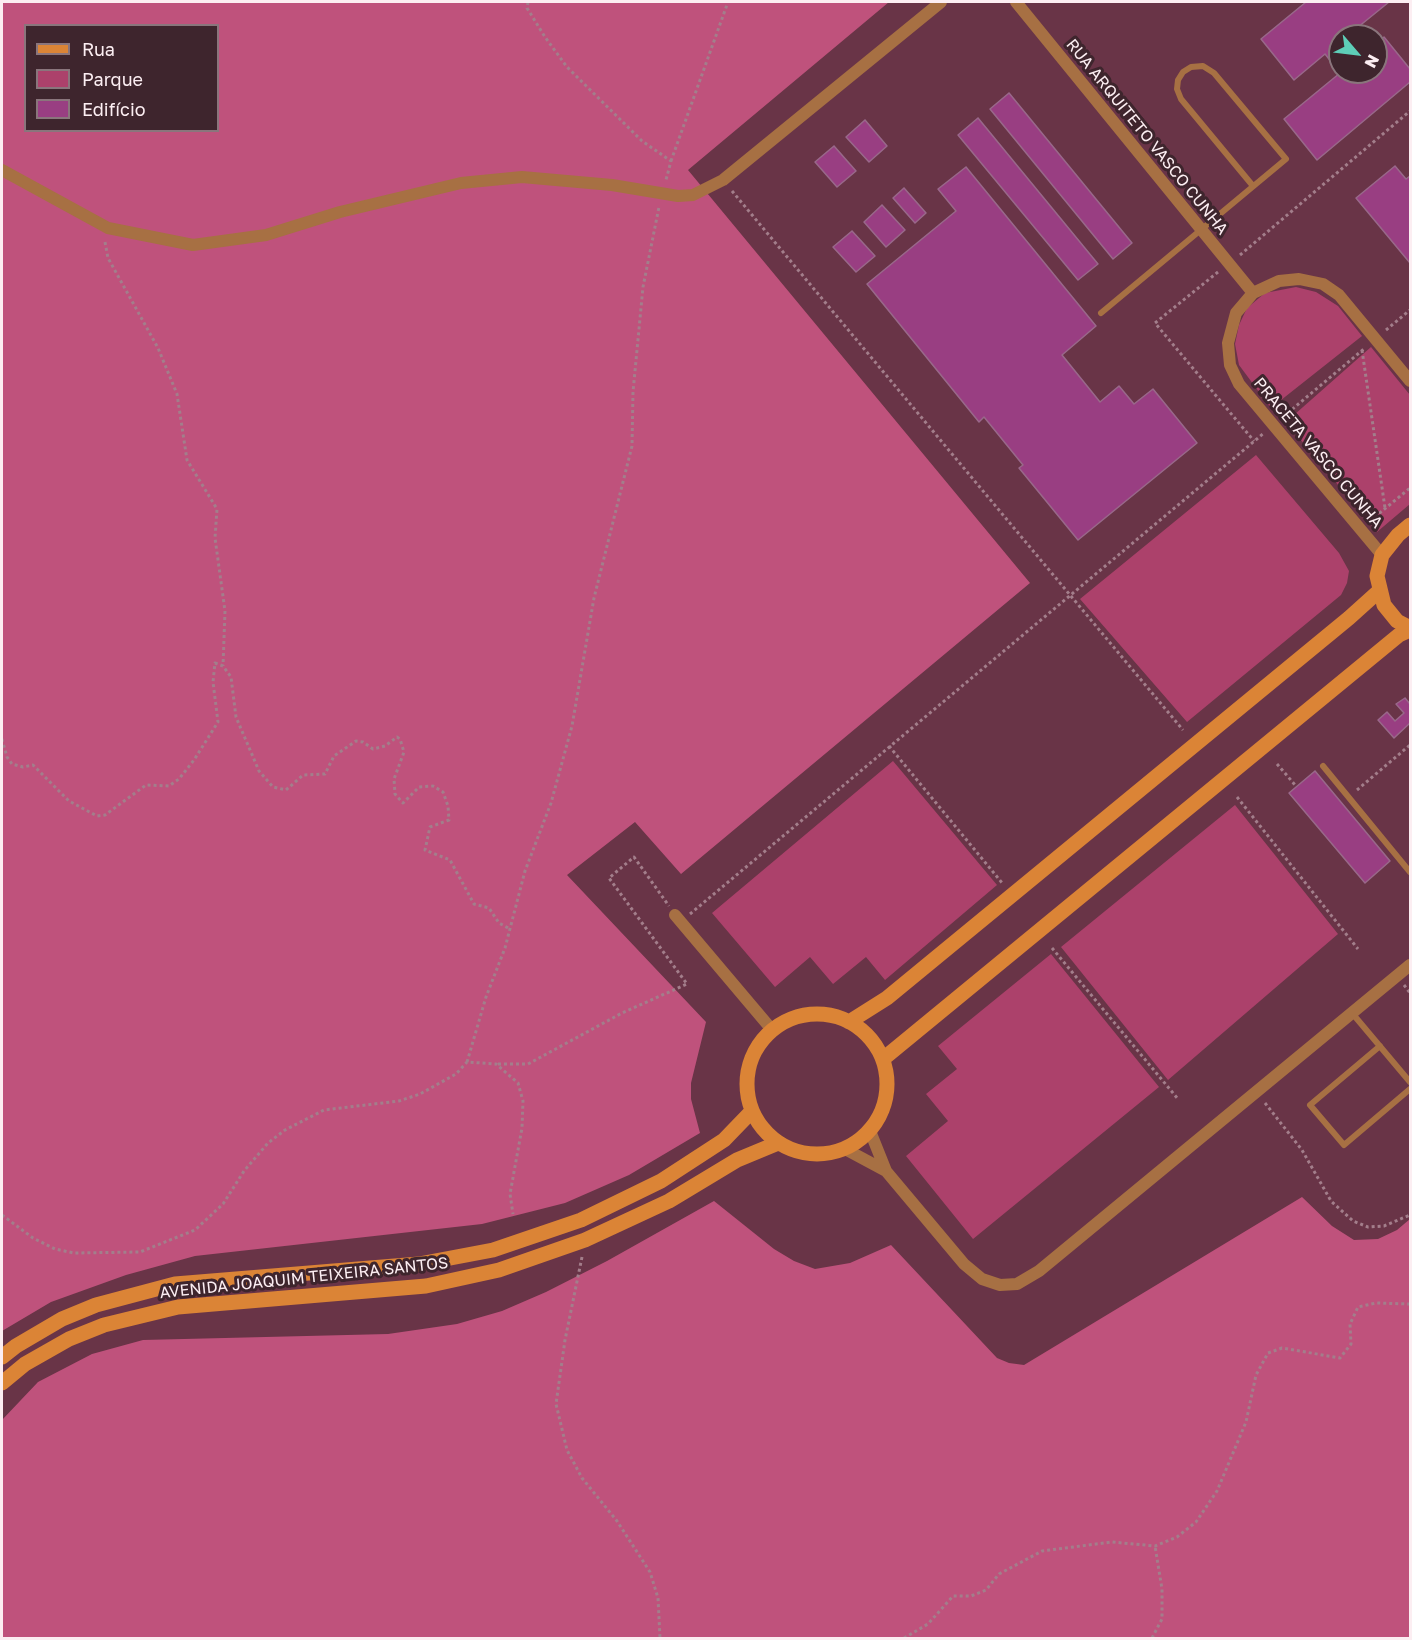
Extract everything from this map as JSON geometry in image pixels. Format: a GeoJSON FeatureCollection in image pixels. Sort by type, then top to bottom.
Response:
{"type":"FeatureCollection","features":[{"type":"Feature","properties":{"kind":"street"},"geometry":{"type":"LineString","coordinates":[[2,170],[108,228],[193,245],[266,235],[340,212],[461,183],[522,177],[612,185],[662,194],[693,195],[723,180],[941,2]]}},
{"type":"Feature","properties":{"kind":"street","name":"RUA ARQUITETO VASCO CUNHA"},"geometry":{"type":"LineString","coordinates":[[1016,2],[1253,293]]}},
{"type":"Feature","properties":{"kind":"street","name":"PRACETA VASCO CUNHA"},"geometry":{"type":"LineString","coordinates":[[1382,555],[1239,384],[1230,365],[1228,343],[1236,314],[1253,293],[1279,281],[1299,279],[1323,285],[1339,295],[1410,381]]}},
{"type":"Feature","properties":{"kind":"street"},"geometry":{"type":"LineString","coordinates":[[883,1059],[1384,646],[1410,629],[1397,621],[1384,605],[1377,576],[1382,555],[1398,535],[1410,525]]}},
{"type":"Feature","properties":{"kind":"street"},"geometry":{"type":"LineString","coordinates":[[849,1022],[887,998],[1340,626],[1379,591]]}},
{"type":"Feature","properties":{"kind":"street"},"geometry":{"type":"LineString","coordinates":[[678,918],[773,1031]]}},
{"type":"Feature","properties":{"kind":"street"},"geometry":{"type":"LineString","coordinates":[[870,1131],[886,1171],[964,1264],[982,1279],[1000,1285],[1017,1284],[1039,1271],[1410,965]]}},
{"type":"Feature","properties":{"kind":"street"},"geometry":{"type":"LineString","coordinates":[[826,1015],[849,1022],[875,1044],[883,1059],[887,1078],[886,1097],[880,1115],[870,1131],[846,1149],[823,1154],[800,1152],[778,1143],[763,1129],[752,1111],[747,1087],[751,1063],[762,1042],[780,1025],[802,1016],[826,1015]]}},
{"type":"Feature","properties":{"kind":"street","name":"AVENIDA JOAQUIM TEIXEIRA SANTOS"},"geometry":{"type":"LineString","coordinates":[[2,1357],[62,1319],[96,1305],[175,1284],[419,1264],[493,1251],[581,1220],[661,1181],[724,1140],[752,1111]]}},
{"type":"Feature","properties":{"kind":"street","name":"AVENIDA JOAQUIM TEIXEIRA SANTOS"},"geometry":{"type":"LineString","coordinates":[[2,1383],[25,1364],[69,1339],[104,1325],[178,1307],[426,1286],[499,1270],[585,1240],[669,1201],[737,1160],[778,1143]]}},
{"type":"Feature","properties":{"kind":"street"},"geometry":{"type":"LineString","coordinates":[[846,1149],[886,1171]]}},
{"type":"Feature","properties":{"kind":"lane"},"geometry":{"type":"LineString","coordinates":[[1101,313],[1286,159],[1214,73],[1203,66],[1191,67],[1183,72],[1178,80],[1177,89],[1181,99],[1252,186]]}},
{"type":"Feature","properties":{"kind":"lane"},"geometry":{"type":"LineString","coordinates":[[1323,766],[1410,872]]}},
{"type":"Feature","properties":{"kind":"lane"},"geometry":{"type":"LineString","coordinates":[[1352,1013],[1410,1082]]}},
{"type":"Feature","properties":{"kind":"lane"},"geometry":{"type":"LineString","coordinates":[[1380,1046],[1310,1105],[1344,1145],[1410,1089]]}},
{"type":"Feature","properties":{"kind":"path"},"geometry":{"type":"LineString","coordinates":[[528,2],[527,8],[544,37],[567,67],[642,141],[671,161]]}},
{"type":"Feature","properties":{"kind":"path"},"geometry":{"type":"LineString","coordinates":[[2,1215],[24,1232],[56,1249],[74,1253],[140,1252],[195,1230],[223,1204],[244,1171],[268,1143],[285,1130],[324,1110],[399,1101],[420,1094],[456,1074],[467,1062],[486,997],[510,929],[525,871],[551,803],[572,726],[594,598],[632,446],[633,392],[643,286],[662,194],[671,161],[728,2]]}},
{"type":"Feature","properties":{"kind":"path"},"geometry":{"type":"LineString","coordinates":[[1254,441],[1155,323],[1229,264],[1410,111]]}},
{"type":"Feature","properties":{"kind":"path"},"geometry":{"type":"LineString","coordinates":[[723,180],[1183,730]]}},
{"type":"Feature","properties":{"kind":"path"},"geometry":{"type":"LineString","coordinates":[[108,228],[105,238],[108,258],[158,348],[177,394],[187,460],[217,509],[216,538],[225,611],[223,666]]}},
{"type":"Feature","properties":{"kind":"path"},"geometry":{"type":"LineString","coordinates":[[467,1062],[528,1064],[622,1013],[687,984],[609,878],[634,857],[678,918],[889,746],[1410,310]]}},
{"type":"Feature","properties":{"kind":"path"},"geometry":{"type":"LineString","coordinates":[[1362,350],[1385,508]]}},
{"type":"Feature","properties":{"kind":"path"},"geometry":{"type":"LineString","coordinates":[[1360,530],[1410,488]]}},
{"type":"Feature","properties":{"kind":"path"},"geometry":{"type":"LineString","coordinates":[[2,739],[7,757],[12,764],[23,767],[33,765],[69,801],[87,813],[97,816],[105,815],[146,785],[162,787],[179,778],[218,722],[213,682],[215,663],[223,666],[231,677],[236,717],[259,771],[273,787],[286,790],[303,775],[325,774],[334,756],[356,741],[363,742],[373,749],[397,737],[404,752],[394,779],[395,794],[403,803],[419,787],[433,786],[443,792],[448,806],[450,820],[430,827],[425,850],[450,860],[474,904],[489,908],[500,923],[510,929]]}},
{"type":"Feature","properties":{"kind":"path"},"geometry":{"type":"LineString","coordinates":[[1348,797],[1410,745]]}},
{"type":"Feature","properties":{"kind":"path"},"geometry":{"type":"LineString","coordinates":[[889,746],[1012,895]]}},
{"type":"Feature","properties":{"kind":"path"},"geometry":{"type":"LineString","coordinates":[[1277,764],[1296,786]]}},
{"type":"Feature","properties":{"kind":"path"},"geometry":{"type":"LineString","coordinates":[[1237,797],[1358,949]]}},
{"type":"Feature","properties":{"kind":"path"},"geometry":{"type":"LineString","coordinates":[[1052,948],[1178,1099]]}},
{"type":"Feature","properties":{"kind":"path"},"geometry":{"type":"LineString","coordinates":[[496,1064],[518,1083],[523,1101],[522,1128],[510,1194],[513,1214]]}},
{"type":"Feature","properties":{"kind":"path"},"geometry":{"type":"LineString","coordinates":[[1257,1092],[1302,1150],[1331,1201],[1353,1221],[1368,1227],[1376,1227],[1410,1217]]}},
{"type":"Feature","properties":{"kind":"path"},"geometry":{"type":"LineString","coordinates":[[585,1240],[556,1404],[567,1450],[582,1478],[617,1521],[650,1572],[658,1598],[660,1638]]}},
{"type":"Feature","properties":{"kind":"path"},"geometry":{"type":"LineString","coordinates":[[904,1638],[928,1624],[954,1596],[971,1596],[986,1590],[999,1574],[1042,1551],[1112,1542],[1155,1546],[1177,1538],[1196,1522],[1217,1491],[1246,1422],[1256,1376],[1268,1353],[1282,1348],[1340,1358],[1351,1344],[1350,1324],[1358,1307],[1376,1303],[1410,1304]]}},
{"type":"Feature","properties":{"kind":"path"},"geometry":{"type":"LineString","coordinates":[[1152,1638],[1162,1619],[1162,1589],[1155,1546]]}},
{"type":"Feature","properties":{"kind":"green space"},"geometry":{"type":"Polygon","coordinates":[[[1296,287],[1316,292],[1338,306],[1362,336],[1271,408],[1239,365],[1235,344],[1239,325],[1247,308],[1265,293],[1296,287]]]}},
{"type":"Feature","properties":{"kind":"green space"},"geometry":{"type":"Polygon","coordinates":[[[1371,347],[1410,395],[1410,504],[1377,532],[1286,422],[1371,347]]]}},
{"type":"Feature","properties":{"kind":"green space"},"geometry":{"type":"Polygon","coordinates":[[[1256,455],[1339,553],[1349,571],[1347,583],[1341,595],[1187,722],[1080,599],[1256,455]]]}},
{"type":"Feature","properties":{"kind":"green space"},"geometry":{"type":"Polygon","coordinates":[[[893,761],[997,885],[885,980],[866,957],[833,984],[810,957],[775,987],[712,913],[893,761]]]}},
{"type":"Feature","properties":{"kind":"green space"},"geometry":{"type":"Polygon","coordinates":[[[1235,805],[1338,934],[1168,1080],[1061,947],[1235,805]]]}},
{"type":"Feature","properties":{"kind":"green space"},"geometry":{"type":"Polygon","coordinates":[[[1051,954],[1159,1087],[973,1239],[906,1156],[948,1121],[926,1094],[957,1069],[938,1046],[1051,954]]]}},
{"type":"Feature","properties":{"kind":"shaded area"},"geometry":{"type":"Polygon","coordinates":[[[2,2],[889,2],[688,170],[1030,583],[681,874],[635,822],[567,875],[706,1022],[691,1083],[691,1099],[700,1133],[629,1175],[565,1203],[482,1224],[195,1256],[126,1275],[51,1302],[2,1331],[2,2]]]}},
{"type":"Feature","properties":{"kind":"shaded area"},"geometry":{"type":"Polygon","coordinates":[[[1302,1197],[1332,1226],[1354,1240],[1378,1239],[1397,1230],[1410,1219],[1410,1638],[2,1638],[2,1420],[38,1382],[92,1354],[143,1340],[388,1334],[457,1324],[502,1311],[546,1292],[714,1201],[774,1249],[794,1261],[815,1269],[850,1263],[891,1245],[997,1358],[1009,1363],[1024,1365],[1302,1197]]]}},
{"type":"Feature","properties":{"kind":"building"},"geometry":{"type":"Polygon","coordinates":[[[1306,2],[1389,2],[1362,24],[1328,24],[1328,58],[1325,54],[1294,80],[1261,39],[1306,2]]]}},
{"type":"Feature","properties":{"kind":"building"},"geometry":{"type":"Polygon","coordinates":[[[1388,42],[1410,69],[1410,82],[1317,160],[1284,119],[1328,83],[1388,84],[1388,42]]]}},
{"type":"Feature","properties":{"kind":"building"},"geometry":{"type":"Polygon","coordinates":[[[1009,93],[1132,243],[1113,259],[990,109],[1009,93]]]}},
{"type":"Feature","properties":{"kind":"building"},"geometry":{"type":"Polygon","coordinates":[[[978,118],[1098,264],[1078,280],[958,135],[978,118]]]}},
{"type":"Feature","properties":{"kind":"building"},"geometry":{"type":"Polygon","coordinates":[[[865,120],[887,146],[869,162],[846,137],[865,120]]]}},
{"type":"Feature","properties":{"kind":"building"},"geometry":{"type":"Polygon","coordinates":[[[834,146],[856,171],[837,187],[815,162],[834,146]]]}},
{"type":"Feature","properties":{"kind":"building"},"geometry":{"type":"Polygon","coordinates":[[[1395,166],[1406,179],[1410,176],[1410,263],[1356,198],[1395,166]]]}},
{"type":"Feature","properties":{"kind":"building"},"geometry":{"type":"Polygon","coordinates":[[[966,167],[1096,326],[1062,355],[1100,402],[1119,386],[1134,404],[1153,389],[1197,443],[1078,540],[1019,468],[1023,465],[984,417],[979,422],[867,284],[956,211],[938,189],[966,167]]]}},
{"type":"Feature","properties":{"kind":"building"},"geometry":{"type":"Polygon","coordinates":[[[904,188],[926,213],[915,223],[893,198],[904,188]]]}},
{"type":"Feature","properties":{"kind":"building"},"geometry":{"type":"Polygon","coordinates":[[[882,205],[905,230],[886,247],[864,222],[882,205]]]}},
{"type":"Feature","properties":{"kind":"building"},"geometry":{"type":"Polygon","coordinates":[[[852,231],[875,256],[856,272],[833,247],[852,231]]]}},
{"type":"Feature","properties":{"kind":"building"},"geometry":{"type":"Polygon","coordinates":[[[1405,698],[1410,704],[1410,723],[1394,738],[1378,720],[1387,712],[1395,721],[1404,713],[1396,704],[1405,698]]]}},
{"type":"Feature","properties":{"kind":"building"},"geometry":{"type":"Polygon","coordinates":[[[1315,771],[1390,861],[1365,883],[1289,793],[1315,771]]]}}]}
